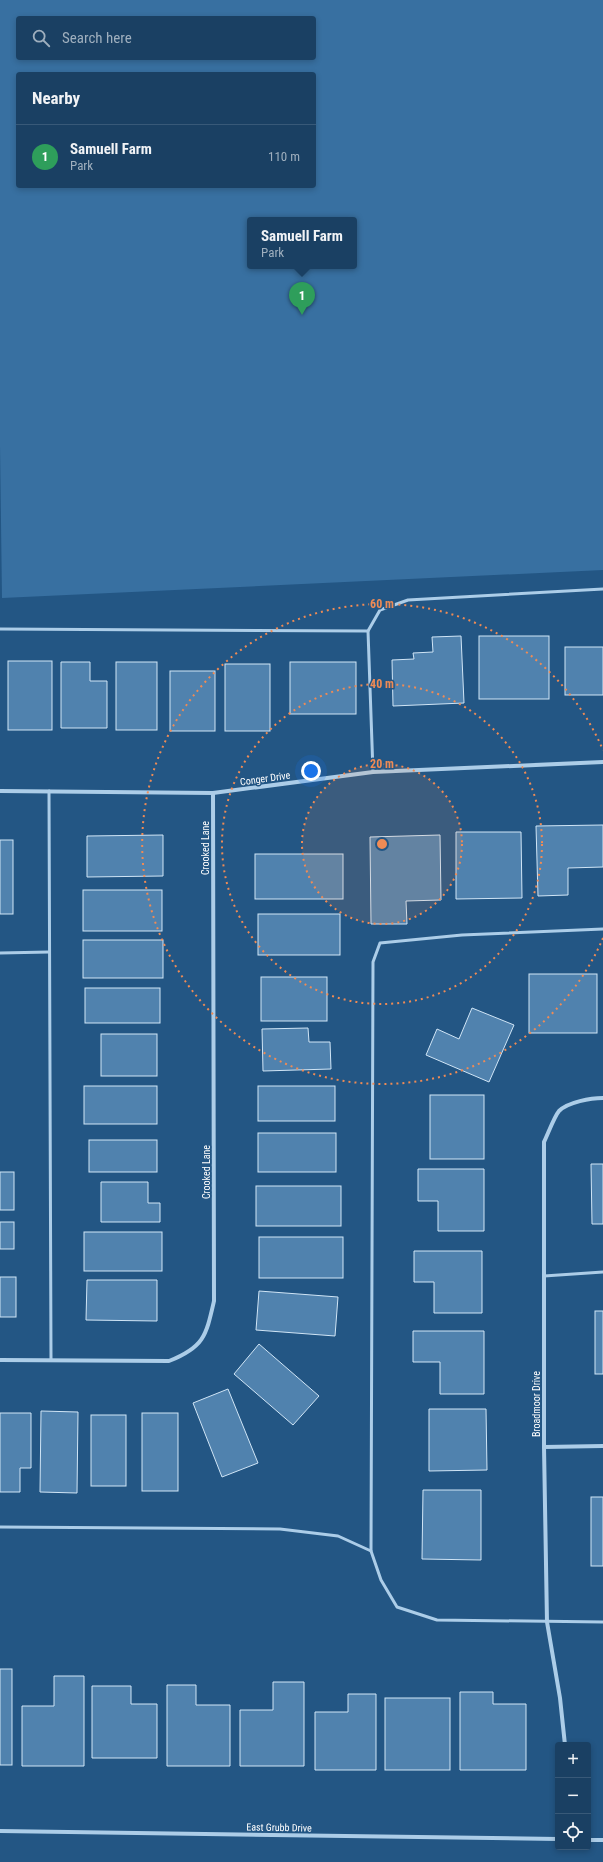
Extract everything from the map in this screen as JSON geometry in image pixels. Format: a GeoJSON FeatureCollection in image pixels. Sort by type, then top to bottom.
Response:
{"type":"FeatureCollection","features":[{"type":"Feature","properties":{"kind":"street","name":"Conger Drive"},"geometry":{"type":"LineString","coordinates":[[0,790],[213,793],[373,772],[603,762]]}},
{"type":"Feature","properties":{"kind":"street","name":"Crooked Lane"},"geometry":{"type":"LineString","coordinates":[[0,1360],[169,1361],[185,1354],[197,1346],[207,1331],[214,1301],[213,793]]}},
{"type":"Feature","properties":{"kind":"street","name":"Broadmoor Drive"},"geometry":{"type":"LineString","coordinates":[[565,1742],[560,1698],[547,1622],[544,1447],[544,1142],[559,1111],[576,1102],[592,1098],[603,1098]]}},
{"type":"Feature","properties":{"kind":"street"},"geometry":{"type":"LineString","coordinates":[[544,1447],[603,1446]]}},
{"type":"Feature","properties":{"kind":"street","name":"East Grubb Drive"},"geometry":{"type":"LineString","coordinates":[[0,1832],[555,1839]]}},
{"type":"Feature","properties":{"kind":"street"},"geometry":{"type":"LineString","coordinates":[[591,1840],[603,1840]]}},
{"type":"Feature","properties":{"kind":"lane"},"geometry":{"type":"LineString","coordinates":[[373,772],[368,631],[380,610],[408,600],[603,589]]}},
{"type":"Feature","properties":{"kind":"lane"},"geometry":{"type":"LineString","coordinates":[[0,630],[368,631]]}},
{"type":"Feature","properties":{"kind":"lane"},"geometry":{"type":"LineString","coordinates":[[49,791],[51,1360]]}},
{"type":"Feature","properties":{"kind":"lane"},"geometry":{"type":"LineString","coordinates":[[603,929],[462,935],[380,943],[373,962],[371,1551],[381,1580],[397,1607],[437,1620],[603,1622]]}},
{"type":"Feature","properties":{"kind":"lane"},"geometry":{"type":"LineString","coordinates":[[0,953],[49,952]]}},
{"type":"Feature","properties":{"kind":"lane"},"geometry":{"type":"LineString","coordinates":[[544,1276],[603,1272]]}},
{"type":"Feature","properties":{"kind":"lane"},"geometry":{"type":"LineString","coordinates":[[0,1527],[280,1529],[338,1536],[371,1551]]}},
{"type":"Feature","properties":{"kind":"shaded area"},"geometry":{"type":"Polygon","coordinates":[[[0,0],[603,0],[603,570],[2,598],[0,445],[0,0]]]}},
{"type":"Feature","properties":{"kind":"building"},"geometry":{"type":"Polygon","coordinates":[[[461,636],[464,703],[393,706],[392,660],[414,659],[413,653],[433,652],[432,637],[461,636]]]}},
{"type":"Feature","properties":{"kind":"building"},"geometry":{"type":"Polygon","coordinates":[[[479,636],[549,636],[549,699],[479,699],[479,636]]]}},
{"type":"Feature","properties":{"kind":"building"},"geometry":{"type":"Polygon","coordinates":[[[565,647],[603,647],[603,695],[565,695],[565,647]]]}},
{"type":"Feature","properties":{"kind":"building"},"geometry":{"type":"Polygon","coordinates":[[[8,661],[52,661],[52,730],[8,730],[8,661]]]}},
{"type":"Feature","properties":{"kind":"building"},"geometry":{"type":"Polygon","coordinates":[[[61,662],[90,662],[90,681],[107,681],[107,728],[61,728],[61,662]]]}},
{"type":"Feature","properties":{"kind":"building"},"geometry":{"type":"Polygon","coordinates":[[[116,662],[157,662],[157,730],[116,730],[116,662]]]}},
{"type":"Feature","properties":{"kind":"building"},"geometry":{"type":"Polygon","coordinates":[[[290,662],[356,662],[356,714],[290,714],[290,662]]]}},
{"type":"Feature","properties":{"kind":"building"},"geometry":{"type":"Polygon","coordinates":[[[225,664],[270,664],[270,731],[225,731],[225,664]]]}},
{"type":"Feature","properties":{"kind":"building"},"geometry":{"type":"Polygon","coordinates":[[[170,671],[215,671],[215,731],[170,731],[170,671]]]}},
{"type":"Feature","properties":{"kind":"building"},"geometry":{"type":"Polygon","coordinates":[[[603,825],[603,867],[568,868],[568,895],[538,896],[536,826],[603,825]]]}},
{"type":"Feature","properties":{"kind":"building"},"geometry":{"type":"Polygon","coordinates":[[[456,832],[521,832],[522,898],[456,899],[456,832]]]}},
{"type":"Feature","properties":{"kind":"building"},"geometry":{"type":"Polygon","coordinates":[[[163,835],[163,876],[87,877],[87,836],[163,835]]]}},
{"type":"Feature","properties":{"kind":"building"},"geometry":{"type":"Polygon","coordinates":[[[440,835],[441,900],[406,901],[407,924],[371,924],[370,837],[440,835]]]}},
{"type":"Feature","properties":{"kind":"building"},"geometry":{"type":"Polygon","coordinates":[[[0,840],[13,840],[13,914],[0,914],[0,840]]]}},
{"type":"Feature","properties":{"kind":"building"},"geometry":{"type":"Polygon","coordinates":[[[255,854],[343,854],[343,899],[255,899],[255,854]]]}},
{"type":"Feature","properties":{"kind":"building"},"geometry":{"type":"Polygon","coordinates":[[[83,890],[162,890],[162,931],[83,931],[83,890]]]}},
{"type":"Feature","properties":{"kind":"building"},"geometry":{"type":"Polygon","coordinates":[[[258,914],[340,914],[340,955],[258,955],[258,914]]]}},
{"type":"Feature","properties":{"kind":"building"},"geometry":{"type":"Polygon","coordinates":[[[83,940],[163,940],[163,978],[83,978],[83,940]]]}},
{"type":"Feature","properties":{"kind":"building"},"geometry":{"type":"Polygon","coordinates":[[[529,974],[597,974],[597,1033],[529,1033],[529,974]]]}},
{"type":"Feature","properties":{"kind":"building"},"geometry":{"type":"Polygon","coordinates":[[[261,977],[327,977],[327,1021],[261,1021],[261,977]]]}},
{"type":"Feature","properties":{"kind":"building"},"geometry":{"type":"Polygon","coordinates":[[[85,988],[160,988],[160,1023],[85,1023],[85,988]]]}},
{"type":"Feature","properties":{"kind":"building"},"geometry":{"type":"Polygon","coordinates":[[[472,1008],[514,1025],[489,1082],[426,1055],[437,1029],[459,1039],[472,1008]]]}},
{"type":"Feature","properties":{"kind":"building"},"geometry":{"type":"Polygon","coordinates":[[[308,1028],[309,1042],[330,1042],[331,1069],[263,1071],[262,1029],[308,1028]]]}},
{"type":"Feature","properties":{"kind":"building"},"geometry":{"type":"Polygon","coordinates":[[[101,1034],[157,1034],[157,1076],[101,1076],[101,1034]]]}},
{"type":"Feature","properties":{"kind":"building"},"geometry":{"type":"Polygon","coordinates":[[[84,1086],[157,1086],[157,1124],[84,1124],[84,1086]]]}},
{"type":"Feature","properties":{"kind":"building"},"geometry":{"type":"Polygon","coordinates":[[[258,1086],[335,1086],[335,1121],[258,1121],[258,1086]]]}},
{"type":"Feature","properties":{"kind":"building"},"geometry":{"type":"Polygon","coordinates":[[[430,1095],[484,1095],[484,1159],[430,1159],[430,1095]]]}},
{"type":"Feature","properties":{"kind":"building"},"geometry":{"type":"Polygon","coordinates":[[[258,1133],[336,1133],[336,1172],[258,1172],[258,1133]]]}},
{"type":"Feature","properties":{"kind":"building"},"geometry":{"type":"Polygon","coordinates":[[[89,1140],[157,1140],[157,1172],[89,1172],[89,1140]]]}},
{"type":"Feature","properties":{"kind":"building"},"geometry":{"type":"Polygon","coordinates":[[[591,1164],[603,1164],[603,1224],[592,1224],[591,1164]]]}},
{"type":"Feature","properties":{"kind":"building"},"geometry":{"type":"Polygon","coordinates":[[[418,1169],[484,1169],[484,1231],[438,1231],[438,1201],[418,1201],[418,1169]]]}},
{"type":"Feature","properties":{"kind":"building"},"geometry":{"type":"Polygon","coordinates":[[[0,1172],[14,1172],[14,1210],[0,1210],[0,1172]]]}},
{"type":"Feature","properties":{"kind":"building"},"geometry":{"type":"Polygon","coordinates":[[[101,1182],[148,1182],[148,1203],[160,1203],[160,1222],[101,1222],[101,1182]]]}},
{"type":"Feature","properties":{"kind":"building"},"geometry":{"type":"Polygon","coordinates":[[[256,1186],[341,1186],[341,1226],[256,1226],[256,1186]]]}},
{"type":"Feature","properties":{"kind":"building"},"geometry":{"type":"Polygon","coordinates":[[[0,1222],[14,1222],[14,1249],[0,1249],[0,1222]]]}},
{"type":"Feature","properties":{"kind":"building"},"geometry":{"type":"Polygon","coordinates":[[[84,1232],[162,1232],[162,1271],[84,1271],[84,1232]]]}},
{"type":"Feature","properties":{"kind":"building"},"geometry":{"type":"Polygon","coordinates":[[[259,1237],[343,1237],[343,1278],[259,1278],[259,1237]]]}},
{"type":"Feature","properties":{"kind":"building"},"geometry":{"type":"Polygon","coordinates":[[[414,1251],[482,1251],[482,1313],[434,1313],[434,1282],[414,1282],[414,1251]]]}},
{"type":"Feature","properties":{"kind":"building"},"geometry":{"type":"Polygon","coordinates":[[[0,1277],[16,1277],[16,1317],[0,1317],[0,1277]]]}},
{"type":"Feature","properties":{"kind":"building"},"geometry":{"type":"Polygon","coordinates":[[[87,1280],[157,1280],[157,1321],[86,1320],[87,1280]]]}},
{"type":"Feature","properties":{"kind":"building"},"geometry":{"type":"Polygon","coordinates":[[[259,1291],[338,1297],[335,1336],[256,1330],[259,1291]]]}},
{"type":"Feature","properties":{"kind":"building"},"geometry":{"type":"Polygon","coordinates":[[[595,1311],[603,1311],[603,1374],[595,1374],[595,1311]]]}},
{"type":"Feature","properties":{"kind":"building"},"geometry":{"type":"Polygon","coordinates":[[[413,1331],[484,1331],[484,1394],[440,1394],[440,1362],[413,1362],[413,1331]]]}},
{"type":"Feature","properties":{"kind":"building"},"geometry":{"type":"Polygon","coordinates":[[[259,1344],[319,1396],[293,1425],[234,1374],[259,1344]]]}},
{"type":"Feature","properties":{"kind":"building"},"geometry":{"type":"Polygon","coordinates":[[[228,1389],[258,1463],[222,1477],[193,1403],[228,1389]]]}},
{"type":"Feature","properties":{"kind":"building"},"geometry":{"type":"Polygon","coordinates":[[[429,1409],[486,1409],[487,1470],[429,1471],[429,1409]]]}},
{"type":"Feature","properties":{"kind":"building"},"geometry":{"type":"Polygon","coordinates":[[[41,1411],[78,1412],[77,1493],[40,1492],[41,1411]]]}},
{"type":"Feature","properties":{"kind":"building"},"geometry":{"type":"Polygon","coordinates":[[[0,1413],[31,1413],[31,1468],[20,1468],[20,1492],[0,1492],[0,1413]]]}},
{"type":"Feature","properties":{"kind":"building"},"geometry":{"type":"Polygon","coordinates":[[[142,1413],[178,1413],[178,1491],[142,1491],[142,1413]]]}},
{"type":"Feature","properties":{"kind":"building"},"geometry":{"type":"Polygon","coordinates":[[[91,1415],[126,1415],[126,1486],[91,1486],[91,1415]]]}},
{"type":"Feature","properties":{"kind":"building"},"geometry":{"type":"Polygon","coordinates":[[[423,1490],[481,1490],[481,1560],[422,1559],[423,1490]]]}},
{"type":"Feature","properties":{"kind":"building"},"geometry":{"type":"Polygon","coordinates":[[[591,1497],[603,1497],[603,1566],[591,1566],[591,1497]]]}},
{"type":"Feature","properties":{"kind":"building"},"geometry":{"type":"Polygon","coordinates":[[[0,1669],[12,1669],[12,1765],[0,1765],[0,1669]]]}},
{"type":"Feature","properties":{"kind":"building"},"geometry":{"type":"Polygon","coordinates":[[[54,1676],[84,1676],[84,1766],[22,1766],[22,1706],[54,1706],[54,1676]]]}},
{"type":"Feature","properties":{"kind":"building"},"geometry":{"type":"Polygon","coordinates":[[[273,1682],[304,1682],[304,1766],[240,1766],[240,1710],[273,1710],[273,1682]]]}},
{"type":"Feature","properties":{"kind":"building"},"geometry":{"type":"Polygon","coordinates":[[[167,1685],[196,1685],[196,1705],[230,1705],[230,1766],[167,1766],[167,1685]]]}},
{"type":"Feature","properties":{"kind":"building"},"geometry":{"type":"Polygon","coordinates":[[[92,1686],[131,1686],[131,1704],[157,1704],[157,1758],[92,1758],[92,1686]]]}},
{"type":"Feature","properties":{"kind":"building"},"geometry":{"type":"Polygon","coordinates":[[[460,1692],[493,1692],[493,1704],[526,1704],[526,1770],[460,1770],[460,1692]]]}},
{"type":"Feature","properties":{"kind":"building"},"geometry":{"type":"Polygon","coordinates":[[[348,1694],[376,1694],[376,1770],[315,1770],[315,1712],[348,1712],[348,1694]]]}},
{"type":"Feature","properties":{"kind":"building"},"geometry":{"type":"Polygon","coordinates":[[[385,1698],[450,1698],[450,1770],[385,1770],[385,1698]]]}},
{"type":"Feature","properties":{"kind":"place","name":"Samuell Farm"},"geometry":{"type":"Point","coordinates":[302,315]}}]}
